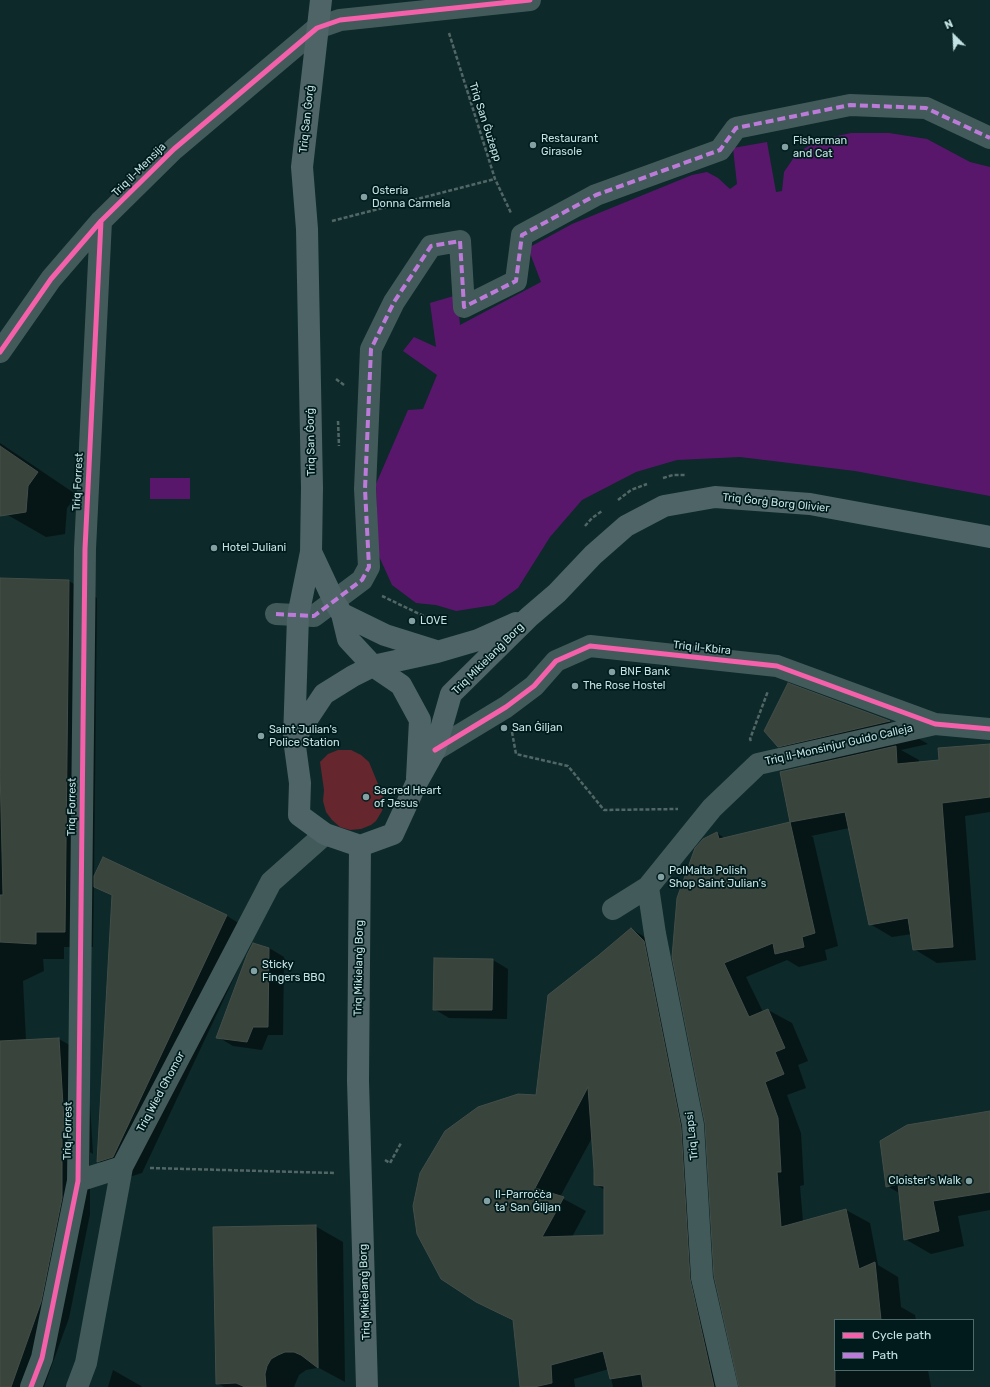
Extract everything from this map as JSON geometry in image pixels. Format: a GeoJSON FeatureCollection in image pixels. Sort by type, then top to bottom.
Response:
{"type":"FeatureCollection","features":[{"type":"Feature","properties":{"kind":"main road","name":"Triq San Ġorġ"},"geometry":{"type":"LineString","coordinates":[[321,0],[302,167],[307,229],[312,488],[311,552],[298,616],[294,739],[300,783],[299,815],[325,834],[360,846]]}},
{"type":"Feature","properties":{"kind":"main road","name":"Triq Ġorġ Borg Olivier"},"geometry":{"type":"LineString","coordinates":[[529,617],[557,593],[593,555],[626,526],[664,506],[715,497],[810,504],[990,537]]}},
{"type":"Feature","properties":{"kind":"main road"},"geometry":{"type":"LineString","coordinates":[[311,552],[338,608],[348,639],[373,666],[401,684],[420,720],[416,784]]}},
{"type":"Feature","properties":{"kind":"main road"},"geometry":{"type":"LineString","coordinates":[[338,608],[385,635],[437,652]]}},
{"type":"Feature","properties":{"kind":"main road"},"geometry":{"type":"LineString","coordinates":[[294,739],[324,694],[373,666],[437,652],[478,640],[529,617]]}},
{"type":"Feature","properties":{"kind":"main road","name":"Triq Mikielanġ Borg"},"geometry":{"type":"LineString","coordinates":[[367,1387],[358,1082],[360,846],[393,834],[416,784],[435,750],[451,694],[529,617]]}},
{"type":"Feature","properties":{"kind":"street"},"geometry":{"type":"LineString","coordinates":[[317,28],[340,20],[530,0]]}},
{"type":"Feature","properties":{"kind":"street","name":"Triq il-Mensija"},"geometry":{"type":"LineString","coordinates":[[0,352],[51,279],[101,221],[174,149],[317,28]]}},
{"type":"Feature","properties":{"kind":"street"},"geometry":{"type":"LineString","coordinates":[[276,614],[314,616],[338,608],[362,580],[369,568],[365,489],[371,349],[394,302],[431,246],[460,241],[464,307],[516,281],[522,235],[596,195],[720,150],[736,128],[850,105],[926,108],[990,138]]}},
{"type":"Feature","properties":{"kind":"street","name":"Triq Forrest"},"geometry":{"type":"LineString","coordinates":[[31,1387],[42,1358],[78,1181],[85,549],[101,221]]}},
{"type":"Feature","properties":{"kind":"street","name":"Triq il-Kbira"},"geometry":{"type":"LineString","coordinates":[[435,750],[506,707],[534,686],[556,661],[590,646],[777,666],[935,724],[990,729]]}},
{"type":"Feature","properties":{"kind":"street","name":"Triq il-Monsinjur Guido Calleja"},"geometry":{"type":"LineString","coordinates":[[613,909],[648,886],[712,808],[758,764],[935,724]]}},
{"type":"Feature","properties":{"kind":"street","name":"Triq Wied Għomor"},"geometry":{"type":"LineString","coordinates":[[77,1387],[86,1363],[122,1167],[271,882],[325,834]]}},
{"type":"Feature","properties":{"kind":"street","name":"Triq Lapsi"},"geometry":{"type":"LineString","coordinates":[[648,886],[655,934],[693,1125],[702,1278],[727,1387]]}},
{"type":"Feature","properties":{"kind":"street"},"geometry":{"type":"LineString","coordinates":[[78,1181],[122,1167]]}},
{"type":"Feature","properties":{"kind":"path"},"geometry":{"type":"LineString","coordinates":[[307,229],[325,222],[495,179]]}},
{"type":"Feature","properties":{"kind":"path"},"geometry":{"type":"LineString","coordinates":[[336,372],[336,379]]}},
{"type":"Feature","properties":{"kind":"path"},"geometry":{"type":"LineString","coordinates":[[758,764],[750,739],[777,666]]}},
{"type":"Feature","properties":{"kind":"path"},"geometry":{"type":"LineString","coordinates":[[516,754],[568,766],[604,810],[712,808]]}},
{"type":"Feature","properties":{"kind":"path"},"geometry":{"type":"LineString","coordinates":[[122,1167],[186,1170],[337,1173]]}},
{"type":"Feature","properties":{"kind":"shaded area"},"geometry":{"type":"Polygon","coordinates":[[[851,133],[889,133],[927,139],[970,162],[990,167],[990,496],[855,471],[740,457],[677,460],[636,472],[582,500],[550,537],[518,588],[494,605],[456,611],[436,605],[416,603],[392,585],[378,554],[376,484],[408,410],[423,409],[437,375],[403,351],[414,337],[436,347],[430,303],[457,295],[460,325],[541,282],[528,248],[572,224],[692,175],[707,172],[718,178],[730,189],[737,184],[733,148],[767,142],[776,192],[782,191],[784,172],[797,153],[819,140],[851,133]]]}},
{"type":"Feature","properties":{"kind":"shaded area"},"geometry":{"type":"Polygon","coordinates":[[[150,478],[190,478],[190,499],[150,499],[150,478]]]}},
{"type":"Feature","properties":{"kind":"shaded area"},"geometry":{"type":"Polygon","coordinates":[[[338,750],[351,750],[361,755],[369,762],[385,801],[382,811],[376,821],[361,829],[350,830],[340,827],[326,812],[323,801],[324,790],[320,762],[328,754],[338,750]]]}},
{"type":"Feature","properties":{"kind":"building"},"geometry":{"type":"Polygon","coordinates":[[[0,446],[38,472],[28,486],[26,512],[0,516],[0,446]]]}},
{"type":"Feature","properties":{"kind":"building"},"geometry":{"type":"Polygon","coordinates":[[[0,578],[69,580],[65,932],[36,932],[36,944],[0,942],[0,895],[3,895],[0,768],[0,578]]]}},
{"type":"Feature","properties":{"kind":"building"},"geometry":{"type":"Polygon","coordinates":[[[788,683],[890,721],[778,747],[764,731],[788,683]]]}},
{"type":"Feature","properties":{"kind":"building"},"geometry":{"type":"Polygon","coordinates":[[[990,744],[990,797],[942,803],[953,947],[913,950],[908,918],[869,925],[845,812],[790,822],[780,772],[896,746],[897,764],[939,760],[938,748],[990,744]]]}},
{"type":"Feature","properties":{"kind":"building"},"geometry":{"type":"Polygon","coordinates":[[[790,822],[815,933],[802,937],[804,947],[775,954],[773,943],[724,963],[749,1017],[768,1009],[785,1048],[775,1052],[784,1074],[765,1082],[778,1118],[781,1172],[777,1172],[781,1227],[846,1209],[859,1269],[875,1262],[881,1319],[834,1319],[835,1387],[739,1387],[714,1276],[705,1123],[672,957],[677,898],[695,848],[703,839],[717,832],[719,839],[790,822]]]}},
{"type":"Feature","properties":{"kind":"building"},"geometry":{"type":"Polygon","coordinates":[[[103,857],[227,915],[113,1157],[97,1162],[112,895],[94,887],[94,876],[103,857]]]}},
{"type":"Feature","properties":{"kind":"building"},"geometry":{"type":"Polygon","coordinates":[[[631,928],[644,941],[681,1127],[690,1279],[714,1387],[643,1387],[641,1374],[610,1379],[603,1351],[551,1365],[552,1383],[534,1387],[520,1387],[513,1320],[476,1302],[441,1279],[417,1234],[413,1206],[420,1173],[445,1131],[478,1107],[518,1094],[536,1095],[548,995],[631,928]],[[588,1087],[535,1188],[564,1197],[542,1237],[604,1235],[604,1186],[594,1185],[588,1087]]]}},
{"type":"Feature","properties":{"kind":"building"},"geometry":{"type":"Polygon","coordinates":[[[253,943],[269,948],[268,1027],[253,1027],[247,1042],[216,1038],[247,955],[253,943]]]}},
{"type":"Feature","properties":{"kind":"building"},"geometry":{"type":"Polygon","coordinates":[[[434,958],[493,959],[492,1010],[433,1010],[434,958]]]}},
{"type":"Feature","properties":{"kind":"building"},"geometry":{"type":"Polygon","coordinates":[[[59,1038],[65,1139],[62,1137],[62,1198],[41,1302],[11,1387],[0,1387],[0,1041],[59,1038]]]}},
{"type":"Feature","properties":{"kind":"building","name":"Cloister's Walk"},"geometry":{"type":"Polygon","coordinates":[[[990,1111],[990,1192],[933,1201],[939,1231],[904,1240],[898,1184],[886,1187],[880,1141],[907,1125],[990,1111]]]}},
{"type":"Feature","properties":{"kind":"building"},"geometry":{"type":"Polygon","coordinates":[[[316,1225],[318,1368],[301,1355],[294,1352],[285,1352],[271,1359],[267,1366],[265,1374],[266,1387],[245,1387],[236,1383],[216,1384],[213,1227],[316,1225]]]}},
{"type":"Feature","properties":{"kind":"marked path"},"geometry":{"type":"LineString","coordinates":[[276,614],[314,616],[362,580],[369,567],[365,489],[371,349],[394,302],[431,246],[460,241],[464,307],[516,281],[522,235],[596,195],[720,150],[736,128],[850,105],[926,108],[990,138]]}},
{"type":"Feature","properties":{"kind":"cycle path"},"geometry":{"type":"LineString","coordinates":[[0,352],[51,279],[101,221],[174,149],[317,28],[340,20],[530,0]]}},
{"type":"Feature","properties":{"kind":"cycle path"},"geometry":{"type":"LineString","coordinates":[[31,1387],[42,1358],[78,1181],[85,549],[101,221]]}},
{"type":"Feature","properties":{"kind":"cycle path"},"geometry":{"type":"LineString","coordinates":[[435,750],[506,707],[534,686],[556,661],[590,646],[777,666],[935,724],[990,729]]}},
{"type":"Feature","properties":{"kind":"place","name":"Restaurant Girasole"},"geometry":{"type":"Point","coordinates":[533,145]}},
{"type":"Feature","properties":{"kind":"place","name":"Fisherman and Cat"},"geometry":{"type":"Point","coordinates":[785,147]}},
{"type":"Feature","properties":{"kind":"place","name":"Osteria Donna Carmela"},"geometry":{"type":"Point","coordinates":[364,197]}},
{"type":"Feature","properties":{"kind":"place","name":"Hotel Juliani"},"geometry":{"type":"Point","coordinates":[214,548]}},
{"type":"Feature","properties":{"kind":"place","name":"LOVE"},"geometry":{"type":"Point","coordinates":[412,621]}},
{"type":"Feature","properties":{"kind":"place","name":"BNF Bank"},"geometry":{"type":"Point","coordinates":[612,672]}},
{"type":"Feature","properties":{"kind":"place","name":"The Rose Hostel"},"geometry":{"type":"Point","coordinates":[575,686]}},
{"type":"Feature","properties":{"kind":"place","name":"San Ġiljan"},"geometry":{"type":"Point","coordinates":[504,728]}},
{"type":"Feature","properties":{"kind":"place","name":"Saint Julian's Police Station"},"geometry":{"type":"Point","coordinates":[261,736]}},
{"type":"Feature","properties":{"kind":"place","name":"Sacred Heart of Jesus"},"geometry":{"type":"Point","coordinates":[366,797]}},
{"type":"Feature","properties":{"kind":"place","name":"PolMalta Polish Shop Saint Julian’s"},"geometry":{"type":"Point","coordinates":[661,877]}},
{"type":"Feature","properties":{"kind":"place","name":"Sticky Fingers BBQ"},"geometry":{"type":"Point","coordinates":[254,971]}},
{"type":"Feature","properties":{"kind":"place","name":"Cloister's Walk"},"geometry":{"type":"Point","coordinates":[969,1181]}},
{"type":"Feature","properties":{"kind":"place","name":"Il-Parroċċa ta' San Ġiljan"},"geometry":{"type":"Point","coordinates":[487,1201]}}]}
